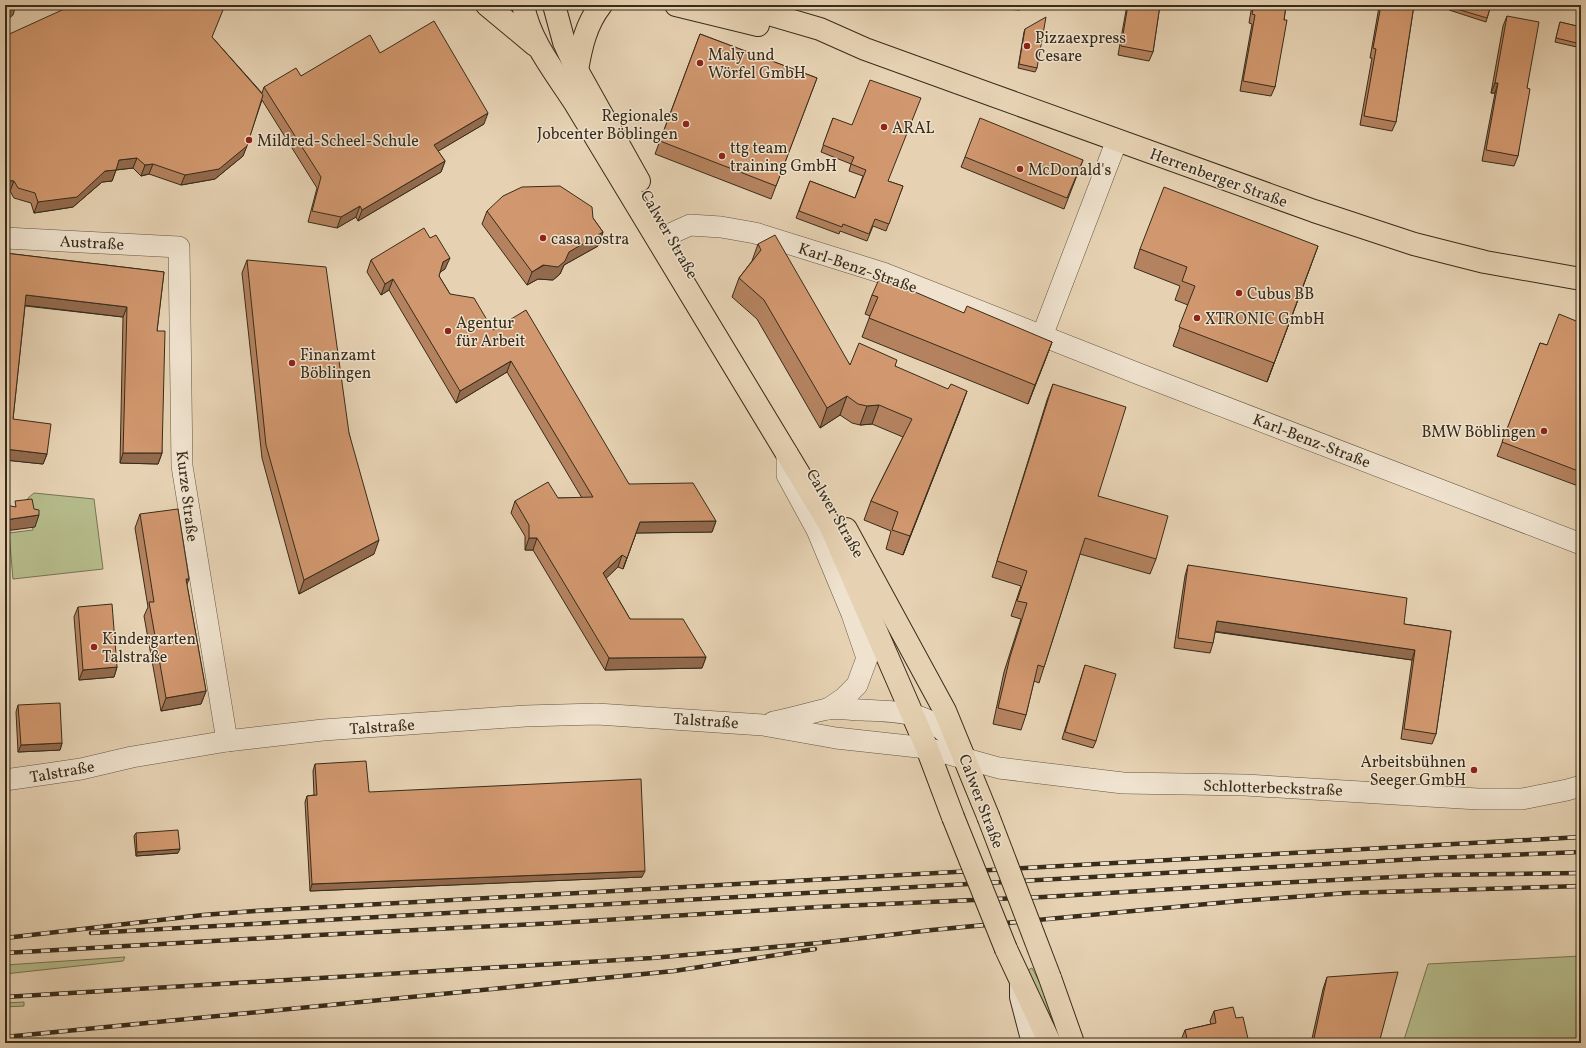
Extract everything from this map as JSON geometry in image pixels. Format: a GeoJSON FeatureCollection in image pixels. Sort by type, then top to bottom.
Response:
{"type":"FeatureCollection","features":[{"type":"Feature","properties":{"kind":"main road"},"geometry":{"type":"LineString","coordinates":[[487,5],[538,47]]}},
{"type":"Feature","properties":{"kind":"main road","name":"Calwer Straße"},"geometry":{"type":"LineString","coordinates":[[523,5],[526,21],[538,47],[575,103],[830,525],[927,748],[953,817],[1020,980],[1043,1041]]}},
{"type":"Feature","properties":{"kind":"main road","name":"Calwer Straße"},"geometry":{"type":"LineString","coordinates":[[554,5],[564,42],[577,70],[670,234],[819,481],[946,711],[988,816],[1071,1036]]}},
{"type":"Feature","properties":{"kind":"main road"},"geometry":{"type":"LineString","coordinates":[[577,70],[581,45],[593,14],[601,5]]}},
{"type":"Feature","properties":{"kind":"main road","name":"Herrenberger Straße"},"geometry":{"type":"LineString","coordinates":[[676,5],[813,40],[865,49]]}},
{"type":"Feature","properties":{"kind":"main road","name":"Herrenberger Straße"},"geometry":{"type":"LineString","coordinates":[[738,5],[820,29],[865,49],[1114,150],[1314,211],[1414,244],[1485,262],[1581,279]]}},
{"type":"Feature","properties":{"kind":"street"},"geometry":{"type":"LineString","coordinates":[[1042,336],[1114,150]]}},
{"type":"Feature","properties":{"kind":"street","name":"Karl-Benz-Straße"},"geometry":{"type":"LineString","coordinates":[[670,234],[690,226],[721,227],[755,233],[883,273],[1581,544]]}},
{"type":"Feature","properties":{"kind":"street","name":"Austraße"},"geometry":{"type":"LineString","coordinates":[[5,238],[179,247]]}},
{"type":"Feature","properties":{"kind":"street","name":"Kurze Straße"},"geometry":{"type":"LineString","coordinates":[[179,247],[182,466],[227,741]]}},
{"type":"Feature","properties":{"kind":"street","name":"Calwer Straße"},"geometry":{"type":"LineString","coordinates":[[787,453],[787,475],[817,530],[863,644],[867,658],[861,678]]}},
{"type":"Feature","properties":{"kind":"street","name":"Talstraße"},"geometry":{"type":"LineString","coordinates":[[828,709],[844,698],[861,678]]}},
{"type":"Feature","properties":{"kind":"street","name":"Talstraße"},"geometry":{"type":"LineString","coordinates":[[764,725],[828,709],[912,714],[926,718],[939,725],[950,736],[965,759]]}},
{"type":"Feature","properties":{"kind":"street","name":"Talstraße"},"geometry":{"type":"LineString","coordinates":[[5,780],[81,769],[132,757],[227,741],[323,730],[561,714],[597,714],[764,725],[836,738],[927,748],[965,759]]}},
{"type":"Feature","properties":{"kind":"street","name":"Schlotterbeckstraße"},"geometry":{"type":"LineString","coordinates":[[965,759],[1030,772],[1123,783],[1245,785],[1478,799],[1522,799],[1581,786]]}},
{"type":"Feature","properties":{"kind":"street"},"geometry":{"type":"LineString","coordinates":[[1043,1041],[1071,1036]]}},
{"type":"Feature","properties":{"kind":"green space"},"geometry":{"type":"Polygon","coordinates":[[[34,493],[94,499],[103,569],[13,579],[9,533],[33,530],[28,498],[34,493]]]}},
{"type":"Feature","properties":{"kind":"green space"},"geometry":{"type":"Polygon","coordinates":[[[1581,956],[1581,1043],[1403,1043],[1428,964],[1581,956]]]}},
{"type":"Feature","properties":{"kind":"green space"},"geometry":{"type":"Polygon","coordinates":[[[125,957],[123,961],[5,974],[5,965],[125,957]]]}},
{"type":"Feature","properties":{"kind":"green space"},"geometry":{"type":"Polygon","coordinates":[[[1032,968],[1047,996],[1056,1023],[1052,1025],[1024,972],[1032,968]]]}},
{"type":"Feature","properties":{"kind":"green space"},"geometry":{"type":"Polygon","coordinates":[[[24,1002],[24,1006],[5,1007],[5,1003],[24,1002]]]}},
{"type":"Feature","properties":{"kind":"building"},"geometry":{"type":"Polygon","coordinates":[[[5,5],[16,5],[5,15],[5,5]]]}},
{"type":"Feature","properties":{"kind":"building"},"geometry":{"type":"Polygon","coordinates":[[[73,5],[225,5],[212,37],[263,95],[247,146],[219,169],[185,175],[153,164],[145,165],[137,158],[119,160],[116,170],[105,171],[77,197],[38,202],[35,193],[18,188],[14,181],[5,180],[5,36],[73,5]]]}},
{"type":"Feature","properties":{"kind":"building"},"geometry":{"type":"Polygon","coordinates":[[[1128,5],[1160,5],[1153,52],[1121,46],[1128,5]]]}},
{"type":"Feature","properties":{"kind":"building"},"geometry":{"type":"Polygon","coordinates":[[[1254,5],[1286,5],[1284,20],[1287,20],[1275,87],[1243,81],[1255,15],[1252,14],[1254,5]]]}},
{"type":"Feature","properties":{"kind":"building"},"geometry":{"type":"Polygon","coordinates":[[[1381,5],[1414,5],[1396,122],[1364,116],[1376,49],[1373,48],[1381,5]]]}},
{"type":"Feature","properties":{"kind":"building"},"geometry":{"type":"Polygon","coordinates":[[[1451,5],[1491,5],[1487,18],[1450,7],[1451,5]]]}},
{"type":"Feature","properties":{"kind":"building"},"geometry":{"type":"Polygon","coordinates":[[[1507,16],[1539,22],[1527,88],[1530,89],[1518,156],[1486,150],[1498,83],[1495,83],[1507,16]]]}},
{"type":"Feature","properties":{"kind":"building"},"geometry":{"type":"Polygon","coordinates":[[[1046,17],[1037,68],[1019,64],[1025,29],[1046,17]]]}},
{"type":"Feature","properties":{"kind":"building"},"geometry":{"type":"Polygon","coordinates":[[[434,21],[488,113],[434,145],[445,161],[362,210],[360,206],[341,217],[312,211],[321,177],[264,87],[296,68],[301,76],[370,35],[380,53],[434,21]]]}},
{"type":"Feature","properties":{"kind":"building"},"geometry":{"type":"Polygon","coordinates":[[[1560,22],[1581,27],[1581,44],[1556,38],[1560,22]]]}},
{"type":"Feature","properties":{"kind":"building"},"geometry":{"type":"Polygon","coordinates":[[[700,34],[817,78],[776,186],[660,141],[700,34]]]}},
{"type":"Feature","properties":{"kind":"building"},"geometry":{"type":"Polygon","coordinates":[[[870,80],[921,98],[888,181],[903,186],[889,224],[875,219],[869,234],[843,224],[842,227],[799,211],[810,181],[855,198],[866,170],[851,164],[854,157],[823,145],[833,118],[852,125],[870,80]]]}},
{"type":"Feature","properties":{"kind":"building","name":"McDonald's"},"geometry":{"type":"Polygon","coordinates":[[[980,118],[1083,160],[1067,198],[965,157],[980,118]]]}},
{"type":"Feature","properties":{"kind":"building","name":"casa nostra"},"geometry":{"type":"Polygon","coordinates":[[[560,186],[592,207],[593,218],[603,232],[569,252],[565,261],[558,267],[543,265],[532,272],[487,211],[503,196],[522,187],[560,186]]]}},
{"type":"Feature","properties":{"kind":"building","name":"Cubus BB"},"geometry":{"type":"Polygon","coordinates":[[[1164,187],[1318,246],[1274,363],[1179,327],[1195,286],[1182,281],[1187,267],[1140,249],[1164,187]]]}},
{"type":"Feature","properties":{"kind":"building"},"geometry":{"type":"Polygon","coordinates":[[[424,228],[430,238],[436,235],[450,258],[443,262],[439,276],[450,294],[474,298],[493,330],[526,310],[629,484],[693,483],[716,521],[640,522],[627,558],[622,555],[603,573],[630,619],[683,619],[706,657],[609,658],[537,538],[529,538],[529,525],[515,501],[548,482],[558,498],[593,497],[511,361],[460,391],[393,279],[385,284],[371,260],[424,228]]]}},
{"type":"Feature","properties":{"kind":"building"},"geometry":{"type":"Polygon","coordinates":[[[775,235],[850,365],[859,343],[897,360],[895,366],[948,389],[951,384],[967,391],[910,536],[892,530],[898,512],[871,501],[912,419],[879,405],[867,406],[858,404],[847,396],[827,408],[764,300],[739,278],[761,250],[758,244],[775,235]]]}},
{"type":"Feature","properties":{"kind":"building"},"geometry":{"type":"Polygon","coordinates":[[[5,253],[164,272],[157,331],[165,331],[162,453],[123,453],[127,307],[26,295],[13,419],[51,424],[47,454],[5,449],[5,253]]]}},
{"type":"Feature","properties":{"kind":"building","name":"Finanzamt Böblingen"},"geometry":{"type":"Polygon","coordinates":[[[247,260],[326,267],[349,433],[379,540],[304,580],[266,445],[247,260]]]}},
{"type":"Feature","properties":{"kind":"building"},"geometry":{"type":"Polygon","coordinates":[[[880,277],[964,313],[967,306],[1052,342],[1035,385],[869,318],[878,297],[872,295],[880,277]]]}},
{"type":"Feature","properties":{"kind":"building","name":"BMW Böblingen"},"geometry":{"type":"Polygon","coordinates":[[[1559,314],[1581,323],[1581,472],[1502,442],[1540,343],[1547,345],[1559,314]]]}},
{"type":"Feature","properties":{"kind":"building"},"geometry":{"type":"Polygon","coordinates":[[[1053,384],[1126,407],[1098,496],[1168,516],[1156,559],[1085,538],[1044,667],[1038,665],[1026,715],[998,708],[1010,657],[1027,603],[1017,601],[1027,571],[997,561],[1053,384]]]}},
{"type":"Feature","properties":{"kind":"building"},"geometry":{"type":"Polygon","coordinates":[[[32,499],[34,509],[39,510],[39,515],[5,520],[5,505],[16,507],[15,501],[32,499]]]}},
{"type":"Feature","properties":{"kind":"building"},"geometry":{"type":"Polygon","coordinates":[[[178,509],[189,579],[186,579],[206,691],[166,698],[149,602],[154,602],[140,514],[178,509]]]}},
{"type":"Feature","properties":{"kind":"building"},"geometry":{"type":"Polygon","coordinates":[[[1188,565],[1407,598],[1404,624],[1451,631],[1436,734],[1404,729],[1415,650],[1217,621],[1213,643],[1178,638],[1188,565]]]}},
{"type":"Feature","properties":{"kind":"building","name":"Kindergarten Talstraße"},"geometry":{"type":"Polygon","coordinates":[[[112,604],[117,667],[83,670],[78,607],[112,604]]]}},
{"type":"Feature","properties":{"kind":"building"},"geometry":{"type":"Polygon","coordinates":[[[1085,665],[1116,674],[1096,741],[1065,732],[1085,665]]]}},
{"type":"Feature","properties":{"kind":"building"},"geometry":{"type":"Polygon","coordinates":[[[60,703],[62,743],[21,745],[18,705],[60,703]]]}},
{"type":"Feature","properties":{"kind":"building"},"geometry":{"type":"Polygon","coordinates":[[[366,761],[369,792],[641,779],[645,871],[312,884],[307,796],[317,795],[315,764],[366,761]]]}},
{"type":"Feature","properties":{"kind":"building"},"geometry":{"type":"Polygon","coordinates":[[[178,830],[180,849],[137,852],[136,833],[178,830]]]}},
{"type":"Feature","properties":{"kind":"building"},"geometry":{"type":"Polygon","coordinates":[[[1398,972],[1379,1043],[1313,1043],[1327,977],[1398,972]]]}},
{"type":"Feature","properties":{"kind":"building"},"geometry":{"type":"Polygon","coordinates":[[[1233,1007],[1236,1018],[1243,1017],[1249,1043],[1188,1043],[1185,1030],[1216,1023],[1214,1011],[1233,1007]]]}},
{"type":"Feature","properties":{"kind":"railway"},"geometry":{"type":"LineString","coordinates":[[5,938],[203,915],[255,911],[1581,837]]}},
{"type":"Feature","properties":{"kind":"railway"},"geometry":{"type":"LineString","coordinates":[[91,933],[1434,858],[1581,852]]}},
{"type":"Feature","properties":{"kind":"railway"},"geometry":{"type":"LineString","coordinates":[[5,953],[818,907],[1043,897],[1255,884],[1434,875],[1581,873]]}},
{"type":"Feature","properties":{"kind":"railway"},"geometry":{"type":"LineString","coordinates":[[5,997],[652,958],[819,943],[932,930],[1239,901],[1347,893],[1581,886]]}},
{"type":"Feature","properties":{"kind":"railway"},"geometry":{"type":"LineString","coordinates":[[5,1037],[674,971],[815,949]]}},
{"type":"Feature","properties":{"kind":"place","name":"Pizzaexpress Cesare"},"geometry":{"type":"Point","coordinates":[1027,46]}},
{"type":"Feature","properties":{"kind":"place","name":"Maly und Wörfel GmbH"},"geometry":{"type":"Point","coordinates":[700,63]}},
{"type":"Feature","properties":{"kind":"place","name":"Regionales Jobcenter Böblingen"},"geometry":{"type":"Point","coordinates":[686,124]}},
{"type":"Feature","properties":{"kind":"place","name":"ARAL"},"geometry":{"type":"Point","coordinates":[884,127]}},
{"type":"Feature","properties":{"kind":"place","name":"Mildred-Scheel-Schule"},"geometry":{"type":"Point","coordinates":[249,140]}},
{"type":"Feature","properties":{"kind":"place","name":"ttg team training GmbH"},"geometry":{"type":"Point","coordinates":[722,156]}},
{"type":"Feature","properties":{"kind":"place","name":"McDonald's"},"geometry":{"type":"Point","coordinates":[1020,169]}},
{"type":"Feature","properties":{"kind":"place","name":"casa nostra"},"geometry":{"type":"Point","coordinates":[543,238]}},
{"type":"Feature","properties":{"kind":"place","name":"Cubus BB"},"geometry":{"type":"Point","coordinates":[1239,293]}},
{"type":"Feature","properties":{"kind":"place","name":"XTRONIC GmbH"},"geometry":{"type":"Point","coordinates":[1197,318]}},
{"type":"Feature","properties":{"kind":"place","name":"Agentur für Arbeit"},"geometry":{"type":"Point","coordinates":[448,331]}},
{"type":"Feature","properties":{"kind":"place","name":"Finanzamt Böblingen"},"geometry":{"type":"Point","coordinates":[292,363]}},
{"type":"Feature","properties":{"kind":"place","name":"BMW Böblingen"},"geometry":{"type":"Point","coordinates":[1544,431]}},
{"type":"Feature","properties":{"kind":"place","name":"Kindergarten Talstraße"},"geometry":{"type":"Point","coordinates":[94,647]}},
{"type":"Feature","properties":{"kind":"place","name":"Arbeitsbühnen Seeger GmbH"},"geometry":{"type":"Point","coordinates":[1474,770]}}]}
